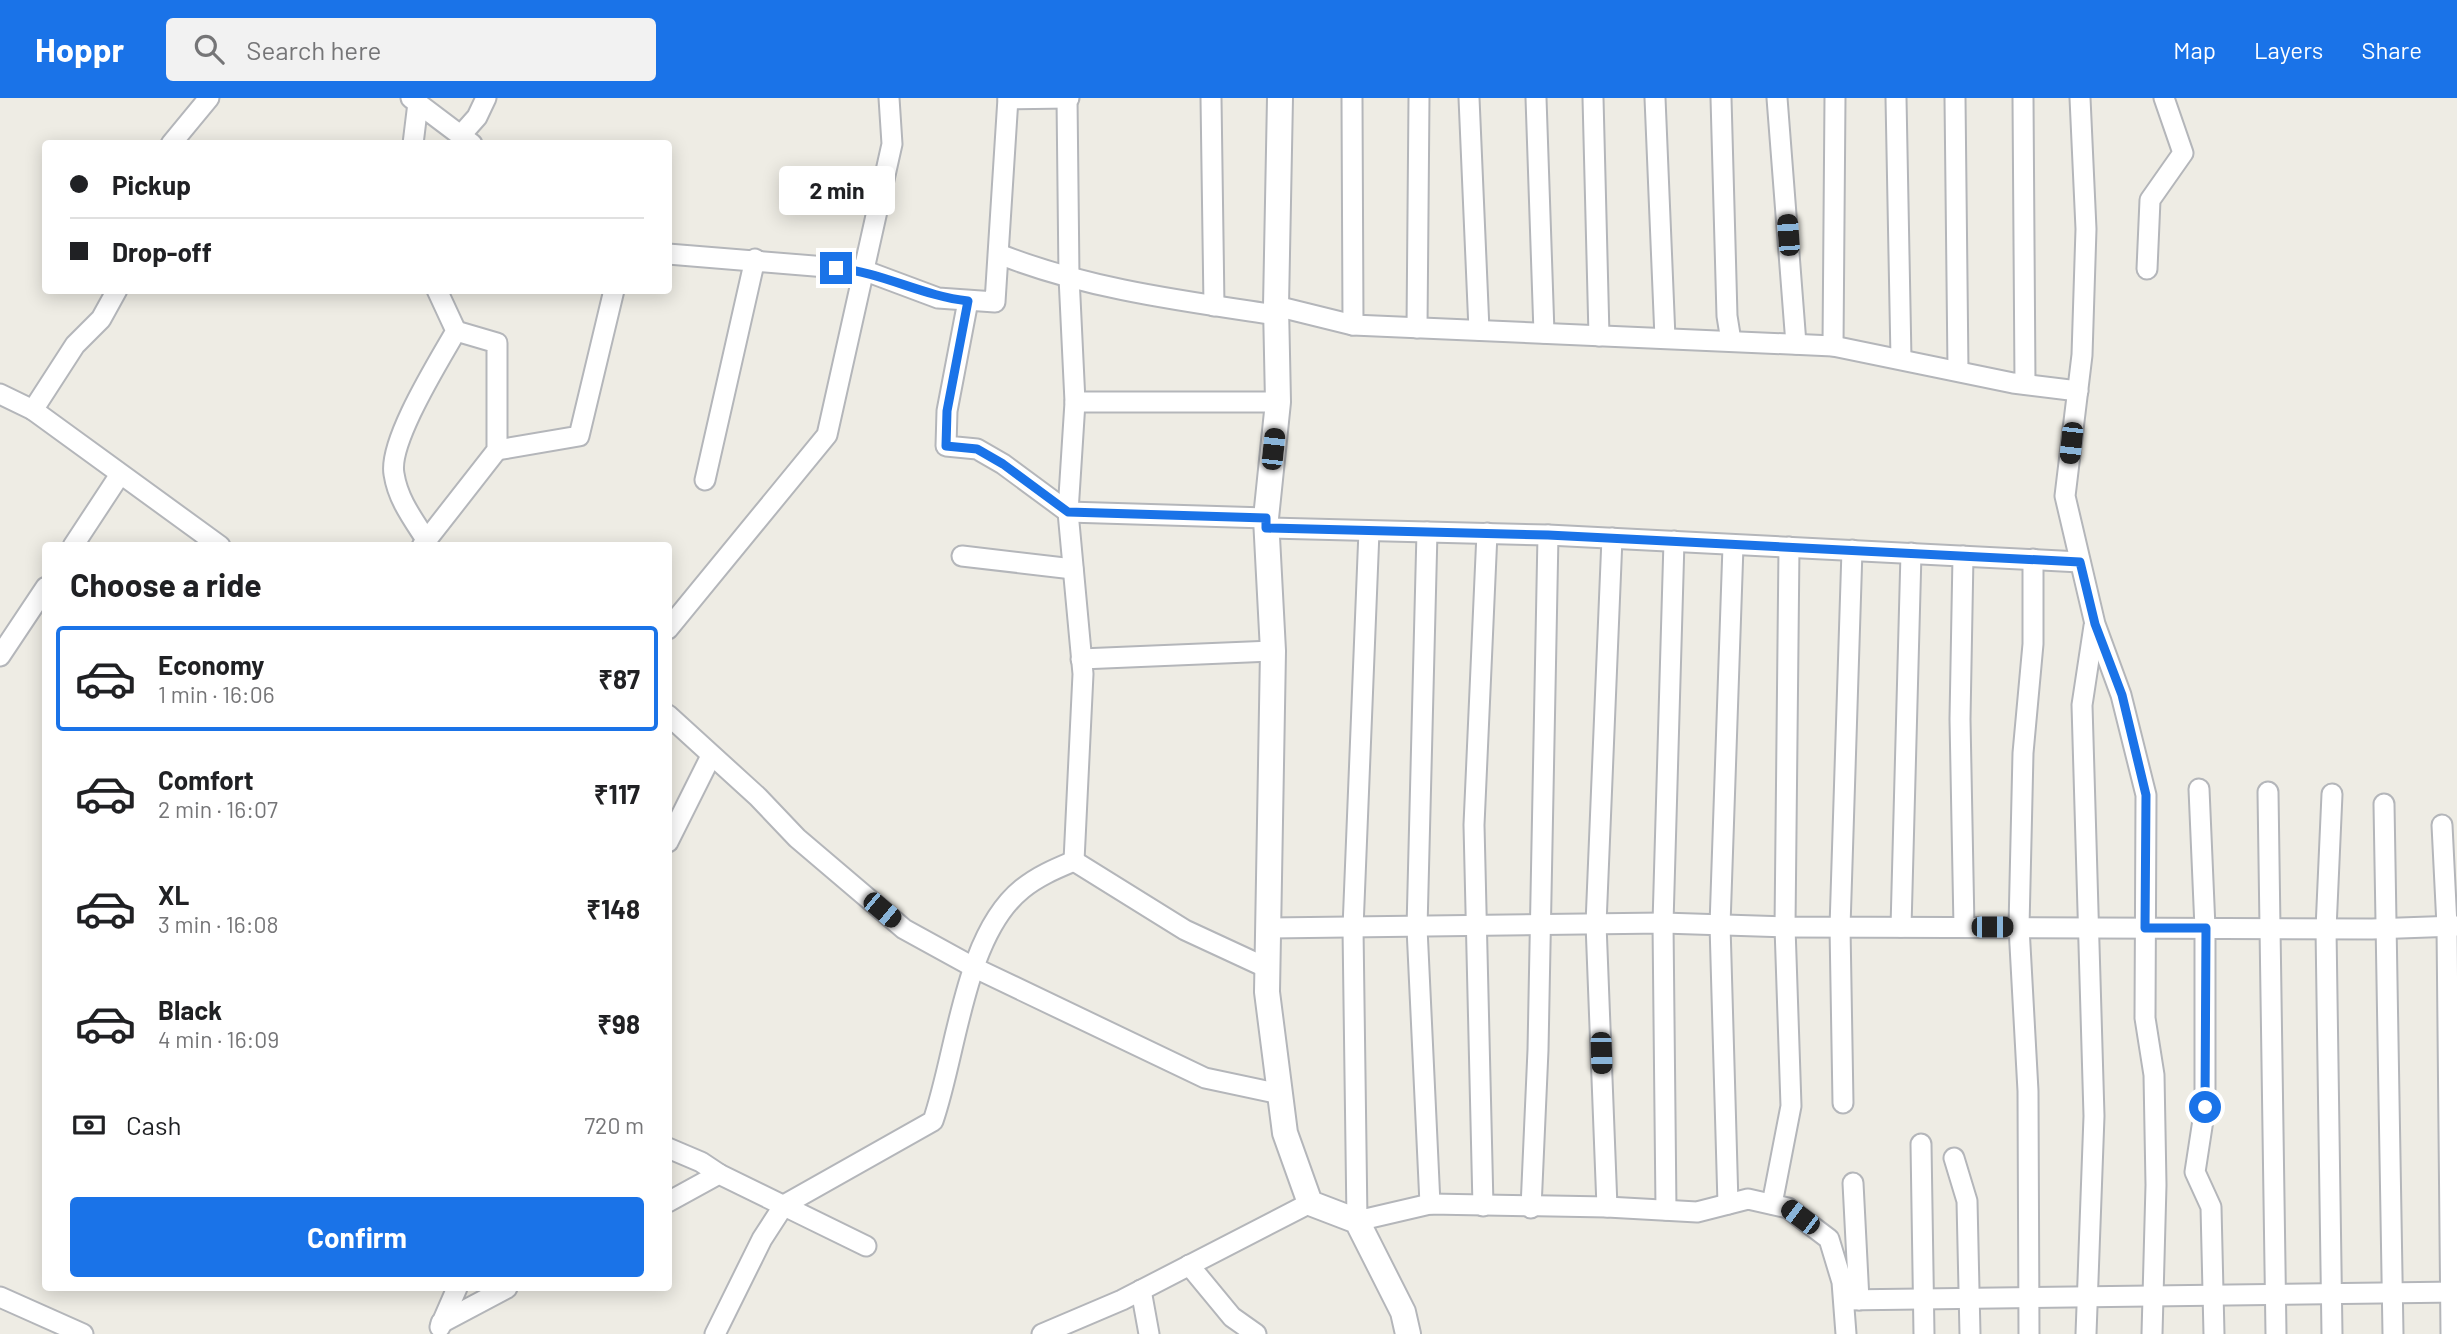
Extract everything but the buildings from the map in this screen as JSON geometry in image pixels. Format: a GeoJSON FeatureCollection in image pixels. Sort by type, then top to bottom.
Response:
{"type":"FeatureCollection","features":[{"type":"Feature","properties":{"kind":"street"},"geometry":{"type":"LineString","coordinates":[[174,140],[209,98]]}},
{"type":"Feature","properties":{"kind":"street"},"geometry":{"type":"LineString","coordinates":[[414,100],[466,139],[486,98]]}},
{"type":"Feature","properties":{"kind":"street"},"geometry":{"type":"LineString","coordinates":[[672,624],[827,435],[892,144],[889,98]]}},
{"type":"Feature","properties":{"kind":"street"},"geometry":{"type":"LineString","coordinates":[[672,254],[863,270],[938,298],[995,302],[1008,99],[1068,98],[1069,277],[1075,402],[1068,512],[1082,659],[1074,861]]}},
{"type":"Feature","properties":{"kind":"street"},"geometry":{"type":"LineString","coordinates":[[1211,98],[1214,306]]}},
{"type":"Feature","properties":{"kind":"street"},"geometry":{"type":"LineString","coordinates":[[1280,98],[1276,310],[1278,402],[1266,523],[1273,652],[1266,968],[1285,1133],[1310,1203]]}},
{"type":"Feature","properties":{"kind":"street"},"geometry":{"type":"LineString","coordinates":[[1352,98],[1353,325]]}},
{"type":"Feature","properties":{"kind":"street"},"geometry":{"type":"LineString","coordinates":[[1417,328],[1419,98]]}},
{"type":"Feature","properties":{"kind":"street"},"geometry":{"type":"LineString","coordinates":[[1469,98],[1479,330]]}},
{"type":"Feature","properties":{"kind":"street"},"geometry":{"type":"LineString","coordinates":[[1536,98],[1544,333]]}},
{"type":"Feature","properties":{"kind":"street"},"geometry":{"type":"LineString","coordinates":[[1593,98],[1599,335]]}},
{"type":"Feature","properties":{"kind":"street"},"geometry":{"type":"LineString","coordinates":[[1655,98],[1665,338]]}},
{"type":"Feature","properties":{"kind":"street"},"geometry":{"type":"LineString","coordinates":[[1721,98],[1727,316],[1731,341]]}},
{"type":"Feature","properties":{"kind":"street"},"geometry":{"type":"LineString","coordinates":[[1777,98],[1796,344]]}},
{"type":"Feature","properties":{"kind":"street"},"geometry":{"type":"LineString","coordinates":[[1833,346],[1835,98]]}},
{"type":"Feature","properties":{"kind":"street"},"geometry":{"type":"LineString","coordinates":[[1896,98],[1901,359]]}},
{"type":"Feature","properties":{"kind":"street"},"geometry":{"type":"LineString","coordinates":[[1955,98],[1958,370]]}},
{"type":"Feature","properties":{"kind":"street"},"geometry":{"type":"LineString","coordinates":[[2023,98],[2025,384]]}},
{"type":"Feature","properties":{"kind":"street"},"geometry":{"type":"LineString","coordinates":[[2080,98],[2086,229],[2078,391],[2066,496],[2095,624],[2122,695],[2146,795],[2145,1017],[2155,1089],[2156,1185],[2152,1334]]}},
{"type":"Feature","properties":{"kind":"street"},"geometry":{"type":"LineString","coordinates":[[2147,269],[2150,200],[2183,153],[2164,98]]}},
{"type":"Feature","properties":{"kind":"street"},"geometry":{"type":"LineString","coordinates":[[413,140],[414,100]]}},
{"type":"Feature","properties":{"kind":"street"},"geometry":{"type":"LineString","coordinates":[[999,254],[1069,277],[1214,306],[1276,310],[1353,325],[1833,346],[2025,384],[2078,391]]}},
{"type":"Feature","properties":{"kind":"street"},"geometry":{"type":"LineString","coordinates":[[705,480],[755,259]]}},
{"type":"Feature","properties":{"kind":"street"},"geometry":{"type":"LineString","coordinates":[[33,410],[75,345],[101,319],[115,294]]}},
{"type":"Feature","properties":{"kind":"street"},"geometry":{"type":"LineString","coordinates":[[426,542],[498,450],[497,343],[456,331],[439,294]]}},
{"type":"Feature","properties":{"kind":"street"},"geometry":{"type":"LineString","coordinates":[[498,450],[579,436],[613,294]]}},
{"type":"Feature","properties":{"kind":"street"},"geometry":{"type":"LineString","coordinates":[[968,301],[947,411],[946,446],[977,449],[1003,464],[1068,512],[1369,531],[1548,535],[2080,562]]}},
{"type":"Feature","properties":{"kind":"street"},"geometry":{"type":"LineString","coordinates":[[424,542],[401,502],[393,471],[403,432],[456,331]]}},
{"type":"Feature","properties":{"kind":"street"},"geometry":{"type":"LineString","coordinates":[[0,394],[33,410],[119,476],[214,542]]}},
{"type":"Feature","properties":{"kind":"street"},"geometry":{"type":"LineString","coordinates":[[1075,402],[1278,402]]}},
{"type":"Feature","properties":{"kind":"street"},"geometry":{"type":"LineString","coordinates":[[76,542],[119,476]]}},
{"type":"Feature","properties":{"kind":"street"},"geometry":{"type":"LineString","coordinates":[[1369,531],[1353,928],[1357,1221],[1403,1311],[1408,1334]]}},
{"type":"Feature","properties":{"kind":"street"},"geometry":{"type":"LineString","coordinates":[[1427,532],[1417,928],[1430,1204]]}},
{"type":"Feature","properties":{"kind":"street"},"geometry":{"type":"LineString","coordinates":[[1483,1206],[1474,825],[1487,533]]}},
{"type":"Feature","properties":{"kind":"street"},"geometry":{"type":"LineString","coordinates":[[1531,1208],[1538,1050],[1548,535]]}},
{"type":"Feature","properties":{"kind":"street"},"geometry":{"type":"LineString","coordinates":[[1607,1207],[1597,924],[1612,538]]}},
{"type":"Feature","properties":{"kind":"street"},"geometry":{"type":"LineString","coordinates":[[1666,1210],[1663,923],[1674,541]]}},
{"type":"Feature","properties":{"kind":"street"},"geometry":{"type":"LineString","coordinates":[[1728,1204],[1720,925],[1733,546]]}},
{"type":"Feature","properties":{"kind":"street"},"geometry":{"type":"LineString","coordinates":[[1772,1204],[1791,1105],[1785,927],[1789,547]]}},
{"type":"Feature","properties":{"kind":"street"},"geometry":{"type":"LineString","coordinates":[[1843,1103],[1840,927],[1852,550]]}},
{"type":"Feature","properties":{"kind":"street"},"geometry":{"type":"LineString","coordinates":[[1901,927],[1910,553]]}},
{"type":"Feature","properties":{"kind":"street"},"geometry":{"type":"LineString","coordinates":[[962,556],[1073,569]]}},
{"type":"Feature","properties":{"kind":"street"},"geometry":{"type":"LineString","coordinates":[[1963,556],[1960,719],[1964,927]]}},
{"type":"Feature","properties":{"kind":"street"},"geometry":{"type":"LineString","coordinates":[[2029,1334],[2028,1091],[2019,928],[2023,753],[2033,644],[2033,559]]}},
{"type":"Feature","properties":{"kind":"street"},"geometry":{"type":"LineString","coordinates":[[0,656],[42,593]]}},
{"type":"Feature","properties":{"kind":"street"},"geometry":{"type":"LineString","coordinates":[[2086,1334],[2085,1296],[2094,1116],[2082,705],[2095,624]]}},
{"type":"Feature","properties":{"kind":"street"},"geometry":{"type":"LineString","coordinates":[[1082,659],[1273,652]]}},
{"type":"Feature","properties":{"kind":"street"},"geometry":{"type":"LineString","coordinates":[[672,719],[758,797],[797,838],[904,929],[975,968],[1205,1078],[1280,1094]]}},
{"type":"Feature","properties":{"kind":"street"},"geometry":{"type":"LineString","coordinates":[[672,834],[711,756]]}},
{"type":"Feature","properties":{"kind":"street"},"geometry":{"type":"LineString","coordinates":[[2199,789],[2206,928],[2205,1107],[2195,1172],[2211,1207],[2214,1334]]}},
{"type":"Feature","properties":{"kind":"street"},"geometry":{"type":"LineString","coordinates":[[2268,792],[2276,1334]]}},
{"type":"Feature","properties":{"kind":"street"},"geometry":{"type":"LineString","coordinates":[[2332,794],[2326,929],[2332,1334]]}},
{"type":"Feature","properties":{"kind":"street"},"geometry":{"type":"LineString","coordinates":[[2384,804],[2393,1334]]}},
{"type":"Feature","properties":{"kind":"street"},"geometry":{"type":"LineString","coordinates":[[2442,825],[2452,926],[2451,1334]]}},
{"type":"Feature","properties":{"kind":"street"},"geometry":{"type":"LineString","coordinates":[[1074,861],[1185,930],[1266,968]]}},
{"type":"Feature","properties":{"kind":"street"},"geometry":{"type":"LineString","coordinates":[[715,1334],[762,1239],[783,1205],[933,1121],[975,968],[996,919],[1020,890],[1045,873],[1074,861]]}},
{"type":"Feature","properties":{"kind":"street"},"geometry":{"type":"LineString","coordinates":[[1267,928],[1663,923],[1785,927],[2019,928],[2326,929],[2452,926]]}},
{"type":"Feature","properties":{"kind":"street"},"geometry":{"type":"LineString","coordinates":[[1921,1144],[1924,1334]]}},
{"type":"Feature","properties":{"kind":"street"},"geometry":{"type":"LineString","coordinates":[[672,1150],[866,1246]]}},
{"type":"Feature","properties":{"kind":"street"},"geometry":{"type":"LineString","coordinates":[[1954,1158],[1967,1201],[1970,1334]]}},
{"type":"Feature","properties":{"kind":"street"},"geometry":{"type":"LineString","coordinates":[[672,1200],[719,1174]]}},
{"type":"Feature","properties":{"kind":"street"},"geometry":{"type":"LineString","coordinates":[[1846,1334],[1851,1300],[1853,1183]]}},
{"type":"Feature","properties":{"kind":"street"},"geometry":{"type":"LineString","coordinates":[[1042,1334],[1141,1290],[1310,1203],[1357,1221],[1430,1204],[1531,1208],[1607,1207],[1697,1212],[1748,1199],[1788,1208],[1829,1239],[1842,1282],[1851,1300]]}},
{"type":"Feature","properties":{"kind":"street"},"geometry":{"type":"LineString","coordinates":[[1189,1265],[1232,1317],[1256,1334]]}},
{"type":"Feature","properties":{"kind":"street"},"geometry":{"type":"LineString","coordinates":[[1141,1290],[1149,1334]]}},
{"type":"Feature","properties":{"kind":"street"},"geometry":{"type":"LineString","coordinates":[[439,1328],[456,1291]]}},
{"type":"Feature","properties":{"kind":"street"},"geometry":{"type":"LineString","coordinates":[[439,1328],[502,1291]]}},
{"type":"Feature","properties":{"kind":"street"},"geometry":{"type":"LineString","coordinates":[[1851,1300],[2453,1292]]}},
{"type":"Feature","properties":{"kind":"street"},"geometry":{"type":"LineString","coordinates":[[0,1297],[83,1334]]}},
{"type":"Feature","properties":{"kind":"route"},"geometry":{"type":"LineString","coordinates":[[836,268],[863,270],[938,298],[968,301],[947,411],[946,446],[977,449],[1003,464],[1068,512],[1266,518],[1266,528],[1548,535],[2080,562],[2095,624],[2122,695],[2146,795],[2145,928],[2206,928],[2205,1107]]}}]}
